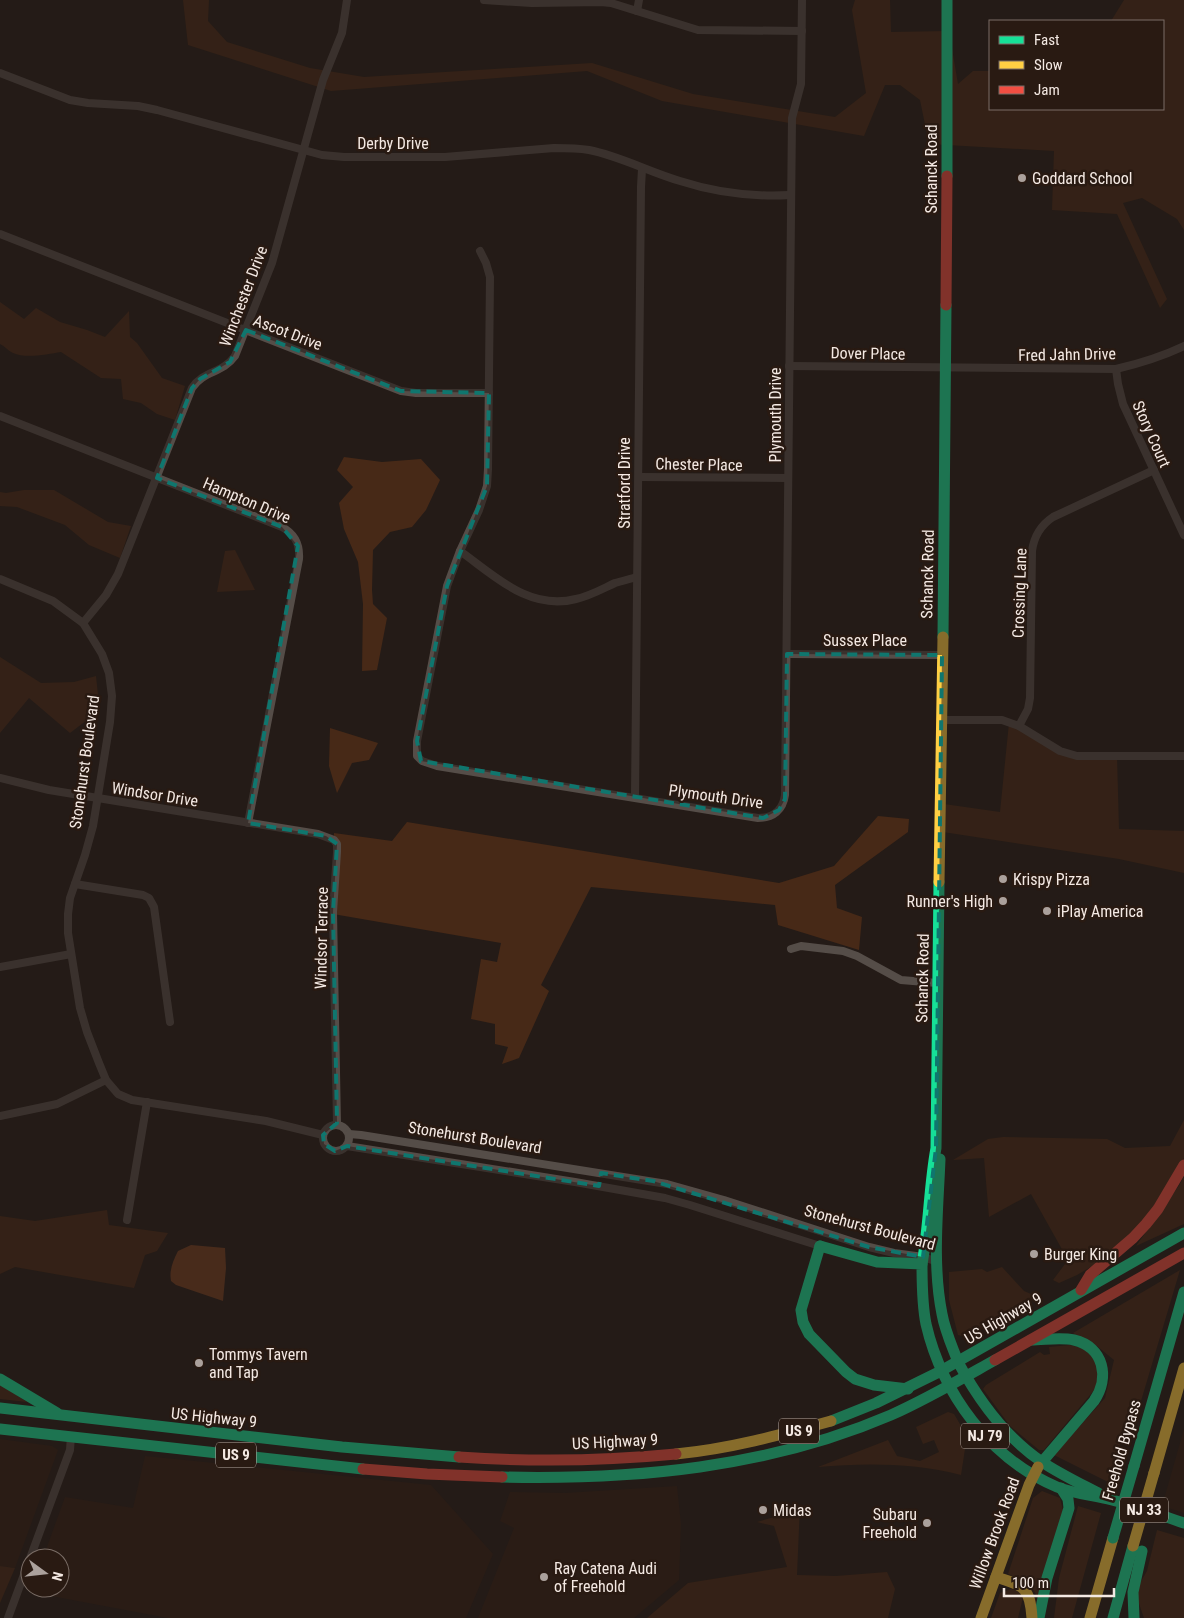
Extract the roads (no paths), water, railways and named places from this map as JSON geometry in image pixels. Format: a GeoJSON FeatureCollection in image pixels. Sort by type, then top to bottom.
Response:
{"type":"FeatureCollection","features":[{"type":"Feature","properties":{"kind":"main road","name":"Schanck Road"},"geometry":{"type":"LineString","coordinates":[[942,1372],[932,1346],[923,1308],[921,1287],[931,1176],[936,1148],[948,186],[946,140],[947,0]]}},
{"type":"Feature","properties":{"kind":"main road","name":"Schanck Road"},"geometry":{"type":"LineString","coordinates":[[936,1148],[940,1157],[939,1293],[946,1328],[958,1362]]}},
{"type":"Feature","properties":{"kind":"main road"},"geometry":{"type":"LineString","coordinates":[[1080,1292],[1090,1275],[1134,1238],[1146,1224],[1158,1209],[1184,1165]]}},
{"type":"Feature","properties":{"kind":"main road","name":"US Highway 9"},"geometry":{"type":"LineString","coordinates":[[0,1408],[438,1457],[499,1460],[595,1460],[690,1452],[754,1442],[832,1421],[908,1390],[1184,1233]]}},
{"type":"Feature","properties":{"kind":"main road","name":"Stonehurst Boulevard"},"geometry":{"type":"LineString","coordinates":[[820,1246],[877,1262],[923,1261]]}},
{"type":"Feature","properties":{"kind":"main road"},"geometry":{"type":"LineString","coordinates":[[820,1246],[801,1310],[803,1322],[809,1334],[855,1379],[874,1385],[908,1390]]}},
{"type":"Feature","properties":{"kind":"main road","name":"US Highway 9"},"geometry":{"type":"LineString","coordinates":[[0,1429],[379,1471],[496,1476],[567,1477],[604,1475],[674,1470],[744,1460],[802,1447],[892,1414],[949,1386],[1184,1253]]}},
{"type":"Feature","properties":{"kind":"main road","name":"Freehold Bypass"},"geometry":{"type":"LineString","coordinates":[[1090,1618],[1184,1292]]}},
{"type":"Feature","properties":{"kind":"main road","name":"Willow Brook Road"},"geometry":{"type":"LineString","coordinates":[[981,1618],[1033,1476],[1042,1462],[1096,1399],[1102,1384],[1103,1371],[1097,1355],[1085,1345],[1077,1341],[1067,1340],[1030,1340]]}},
{"type":"Feature","properties":{"kind":"main road","name":"NJ 79"},"geometry":{"type":"LineString","coordinates":[[958,1362],[976,1395],[994,1420],[1014,1439],[1042,1462],[1109,1499]]}},
{"type":"Feature","properties":{"kind":"main road","name":"NJ 33"},"geometry":{"type":"LineString","coordinates":[[1112,1618],[1138,1547],[1184,1368]]}},
{"type":"Feature","properties":{"kind":"main road","name":"NJ 79"},"geometry":{"type":"LineString","coordinates":[[942,1372],[966,1412],[989,1440],[1012,1461],[1033,1476],[1072,1493],[1109,1499],[1184,1523]]}},
{"type":"Feature","properties":{"kind":"main road"},"geometry":{"type":"LineString","coordinates":[[0,1380],[63,1416]]}},
{"type":"Feature","properties":{"kind":"main road"},"geometry":{"type":"LineString","coordinates":[[1039,1618],[1047,1578],[1069,1508],[1068,1499],[1061,1488]]}},
{"type":"Feature","properties":{"kind":"main road"},"geometry":{"type":"LineString","coordinates":[[1134,1618],[1132,1598],[1138,1547]]}},
{"type":"Feature","properties":{"kind":"main road"},"geometry":{"type":"LineString","coordinates":[[996,1577],[1024,1588],[1030,1599],[1032,1618]]}},
{"type":"Feature","properties":{"kind":"street","name":"Winchester Drive"},"geometry":{"type":"LineString","coordinates":[[83,623],[106,595],[118,574],[192,388],[200,379],[219,370],[235,356],[272,263],[323,80],[342,32],[347,0]]}},
{"type":"Feature","properties":{"kind":"street"},"geometry":{"type":"LineString","coordinates":[[484,0],[532,3],[601,2],[611,3],[698,30],[802,31]]}},
{"type":"Feature","properties":{"kind":"street"},"geometry":{"type":"LineString","coordinates":[[636,11],[639,0]]}},
{"type":"Feature","properties":{"kind":"street","name":"Plymouth Drive"},"geometry":{"type":"LineString","coordinates":[[480,251],[490,277],[488,469],[486,486],[480,510],[451,572],[444,599],[417,741],[417,756],[420,760],[437,766],[758,818],[771,816],[783,804],[785,795],[790,195],[792,118],[801,84],[802,0]]}},
{"type":"Feature","properties":{"kind":"street","name":"Derby Drive"},"geometry":{"type":"LineString","coordinates":[[0,73],[70,100],[138,106],[157,110],[322,155],[344,157],[445,157],[572,148],[605,154],[642,169],[710,189],[737,193],[790,195]]}},
{"type":"Feature","properties":{"kind":"street","name":"Stratford Drive"},"geometry":{"type":"LineString","coordinates":[[635,798],[640,187],[642,169]]}},
{"type":"Feature","properties":{"kind":"street","name":"Ascot Drive"},"geometry":{"type":"LineString","coordinates":[[0,234],[401,391],[416,393],[489,393]]}},
{"type":"Feature","properties":{"kind":"street","name":"Fred Jahn Drive"},"geometry":{"type":"LineString","coordinates":[[946,368],[1116,369],[1150,361],[1184,346]]}},
{"type":"Feature","properties":{"kind":"street","name":"Dover Place"},"geometry":{"type":"LineString","coordinates":[[789,366],[946,368]]}},
{"type":"Feature","properties":{"kind":"street","name":"Story Court"},"geometry":{"type":"LineString","coordinates":[[1116,369],[1123,404],[1184,535]]}},
{"type":"Feature","properties":{"kind":"street","name":"Hampton Drive"},"geometry":{"type":"LineString","coordinates":[[0,416],[282,527],[292,534],[298,546],[299,559],[248,823]]}},
{"type":"Feature","properties":{"kind":"street","name":"Crossing Lane"},"geometry":{"type":"LineString","coordinates":[[1019,726],[1028,709],[1030,698],[1032,551],[1036,534],[1053,517],[1154,470]]}},
{"type":"Feature","properties":{"kind":"street","name":"Chester Place"},"geometry":{"type":"LineString","coordinates":[[639,477],[788,478]]}},
{"type":"Feature","properties":{"kind":"street"},"geometry":{"type":"LineString","coordinates":[[460,551],[515,591],[544,601],[560,602],[577,599],[616,583],[637,577]]}},
{"type":"Feature","properties":{"kind":"street","name":"Stonehurst Boulevard"},"geometry":{"type":"LineString","coordinates":[[0,579],[53,601],[83,623],[102,654],[109,673],[112,696],[110,722],[89,841],[70,898],[68,934],[77,991],[87,1032],[106,1080],[118,1094],[125,1098],[266,1121],[322,1135],[324,1144],[330,1150],[339,1151],[347,1146],[599,1186],[690,1204],[820,1246]]}},
{"type":"Feature","properties":{"kind":"street","name":"Sussex Place"},"geometry":{"type":"LineString","coordinates":[[787,654],[942,655]]}},
{"type":"Feature","properties":{"kind":"street"},"geometry":{"type":"LineString","coordinates":[[942,720],[1002,720],[1019,726],[1060,751],[1077,756],[1184,756]]}},
{"type":"Feature","properties":{"kind":"street","name":"Windsor Drive"},"geometry":{"type":"LineString","coordinates":[[0,778],[97,799],[248,823]]}},
{"type":"Feature","properties":{"kind":"street","name":"Windsor Terrace"},"geometry":{"type":"LineString","coordinates":[[248,823],[326,836],[332,838],[336,844],[333,965],[337,1124]]}},
{"type":"Feature","properties":{"kind":"street"},"geometry":{"type":"LineString","coordinates":[[75,884],[143,895],[149,898],[154,907],[170,1022]]}},
{"type":"Feature","properties":{"kind":"street"},"geometry":{"type":"LineString","coordinates":[[790,949],[801,946],[843,951],[857,956],[901,980],[937,983]]}},
{"type":"Feature","properties":{"kind":"street"},"geometry":{"type":"LineString","coordinates":[[0,967],[71,954]]}},
{"type":"Feature","properties":{"kind":"street"},"geometry":{"type":"LineString","coordinates":[[0,1116],[57,1104],[106,1080]]}},
{"type":"Feature","properties":{"kind":"street"},"geometry":{"type":"LineString","coordinates":[[127,1220],[147,1102]]}},
{"type":"Feature","properties":{"kind":"street"},"geometry":{"type":"LineString","coordinates":[[322,1135],[326,1128],[337,1124],[344,1127],[349,1134],[347,1146]]}},
{"type":"Feature","properties":{"kind":"street","name":"Stonehurst Boulevard"},"geometry":{"type":"LineString","coordinates":[[349,1134],[667,1184],[869,1247],[923,1261],[938,1262]]}},
{"type":"Feature","properties":{"kind":"street"},"geometry":{"type":"LineString","coordinates":[[599,1186],[601,1173]]}},
{"type":"Feature","properties":{"kind":"street"},"geometry":{"type":"LineString","coordinates":[[770,1230],[774,1217]]}},
{"type":"Feature","properties":{"kind":"street"},"geometry":{"type":"LineString","coordinates":[[810,1228],[820,1246]]}},
{"type":"Feature","properties":{"kind":"street"},"geometry":{"type":"LineString","coordinates":[[8,1618],[70,1450],[71,1436]]}},
{"type":"Feature","properties":{"kind":"place","name":"Goddard School"},"geometry":{"type":"Point","coordinates":[1022,178]}},
{"type":"Feature","properties":{"kind":"place","name":"Krispy Pizza"},"geometry":{"type":"Point","coordinates":[1003,879]}},
{"type":"Feature","properties":{"kind":"place","name":"Runner's High"},"geometry":{"type":"Point","coordinates":[1003,901]}},
{"type":"Feature","properties":{"kind":"place","name":"iPlay America"},"geometry":{"type":"Point","coordinates":[1047,911]}},
{"type":"Feature","properties":{"kind":"place","name":"Burger King"},"geometry":{"type":"Point","coordinates":[1034,1254]}},
{"type":"Feature","properties":{"kind":"place","name":"Tommys Tavern and Tap"},"geometry":{"type":"Point","coordinates":[199,1363]}},
{"type":"Feature","properties":{"kind":"place","name":"Midas"},"geometry":{"type":"Point","coordinates":[763,1510]}},
{"type":"Feature","properties":{"kind":"place","name":"Subaru Freehold"},"geometry":{"type":"Point","coordinates":[927,1523]}},
{"type":"Feature","properties":{"kind":"place","name":"Ray Catena Audi of Freehold"},"geometry":{"type":"Point","coordinates":[544,1577]}}]}
